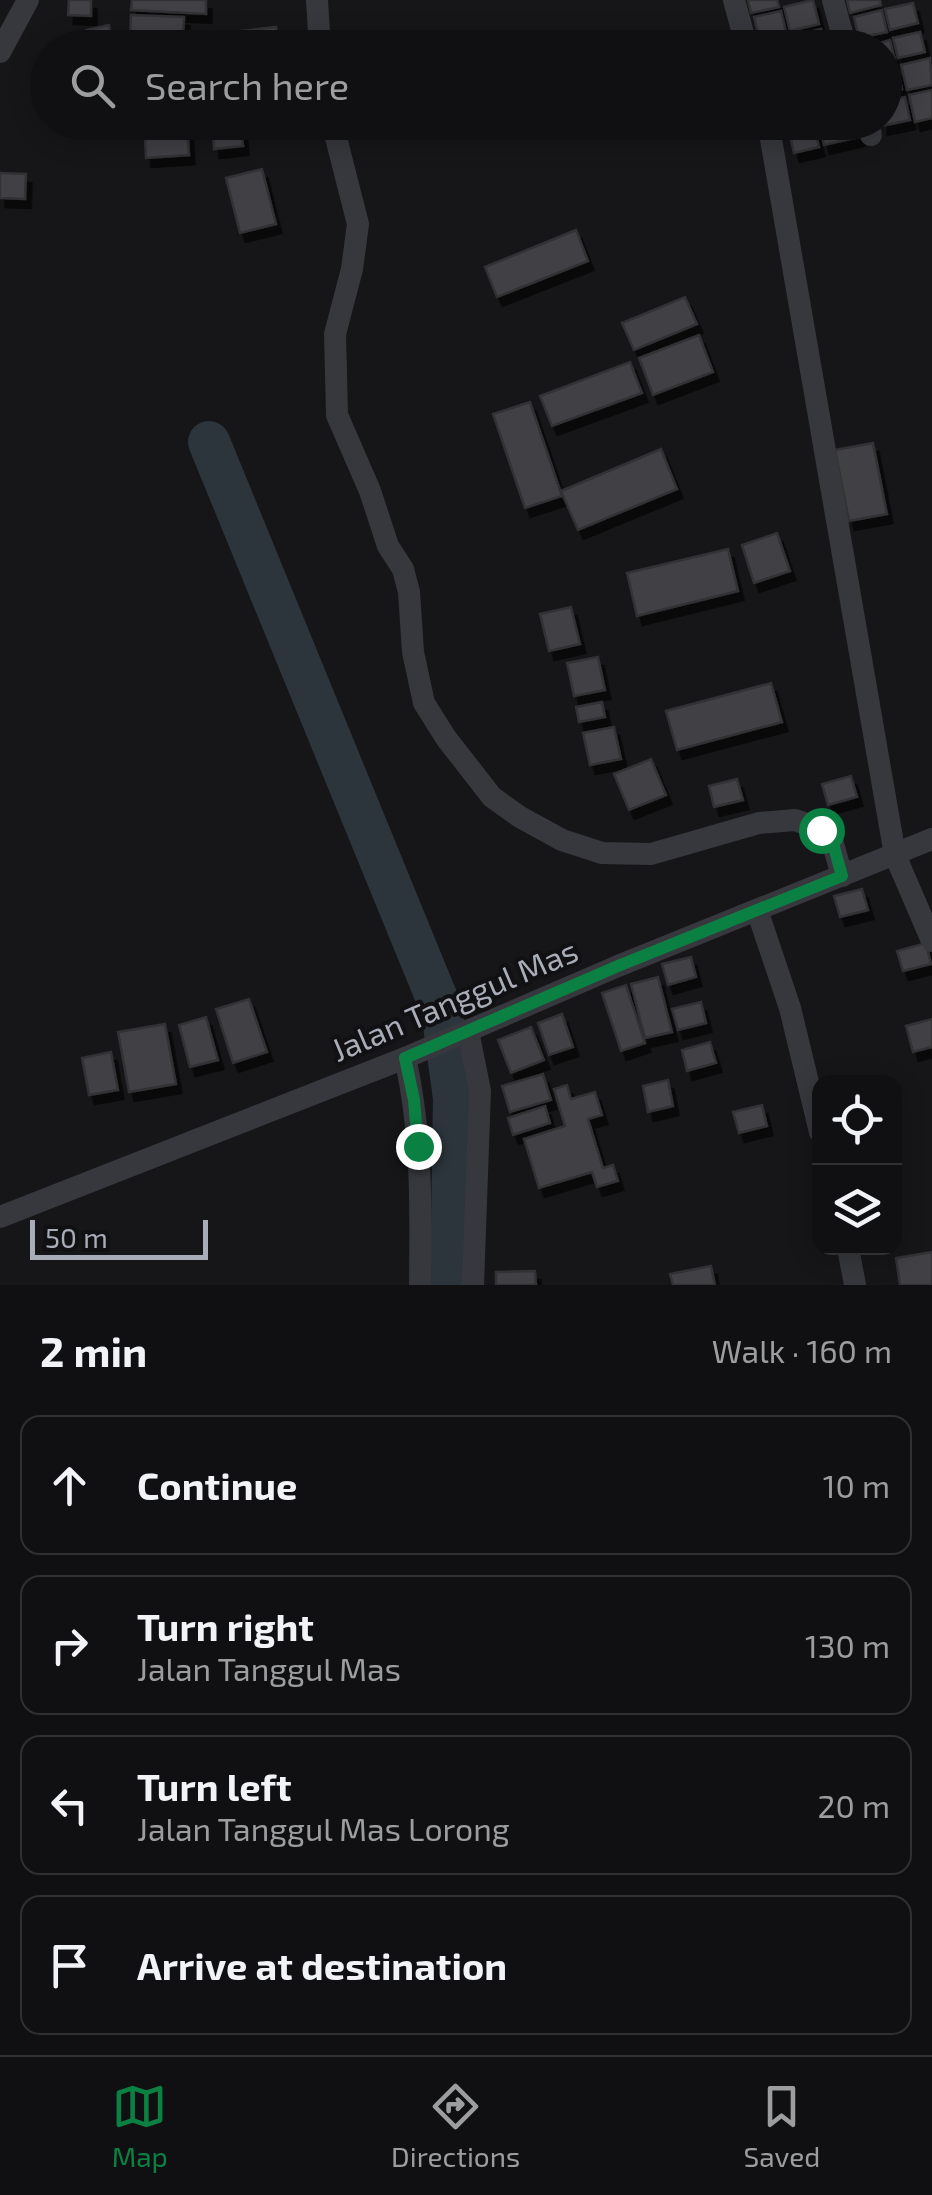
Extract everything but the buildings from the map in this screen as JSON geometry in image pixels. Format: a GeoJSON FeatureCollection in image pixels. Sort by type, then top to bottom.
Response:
{"type":"FeatureCollection","features":[{"type":"Feature","properties":{"kind":"street"},"geometry":{"type":"LineString","coordinates":[[0,52],[28,0]]}},
{"type":"Feature","properties":{"kind":"street"},"geometry":{"type":"LineString","coordinates":[[317,0],[319,30]]}},
{"type":"Feature","properties":{"kind":"street"},"geometry":{"type":"LineString","coordinates":[[734,0],[742,30]]}},
{"type":"Feature","properties":{"kind":"street"},"geometry":{"type":"LineString","coordinates":[[833,0],[841,30]]}},
{"type":"Feature","properties":{"kind":"street"},"geometry":{"type":"LineString","coordinates":[[337,140],[358,224],[352,269],[335,334],[336,415],[370,491],[388,546],[403,570],[424,703],[446,738],[492,797],[562,840],[602,853],[652,854],[759,823],[795,820],[821,830],[832,840],[842,876]]}},
{"type":"Feature","properties":{"kind":"street"},"geometry":{"type":"LineString","coordinates":[[771,140],[895,856],[932,940]]}},
{"type":"Feature","properties":{"kind":"street","name":"Jalan Tanggul Mas"},"geometry":{"type":"LineString","coordinates":[[0,1216],[405,1058],[618,966],[932,839]]}},
{"type":"Feature","properties":{"kind":"street"},"geometry":{"type":"LineString","coordinates":[[757,910],[790,1008],[812,1099]]}},
{"type":"Feature","properties":{"kind":"street"},"geometry":{"type":"LineString","coordinates":[[468,1031],[480,1092],[472,1285]]}},
{"type":"Feature","properties":{"kind":"street"},"geometry":{"type":"LineString","coordinates":[[405,1058],[416,1115],[420,1285]]}},
{"type":"Feature","properties":{"kind":"street"},"geometry":{"type":"LineString","coordinates":[[849,1255],[854,1285]]}},
{"type":"Feature","properties":{"kind":"waterway"},"geometry":{"type":"LineString","coordinates":[[209,442],[442,1011],[454,1098],[451,1285]]}},
{"type":"Feature","properties":{"kind":"route"},"geometry":{"type":"LineString","coordinates":[[418,1146],[405,1058],[618,966],[842,876],[832,840],[821,830]]}}]}
